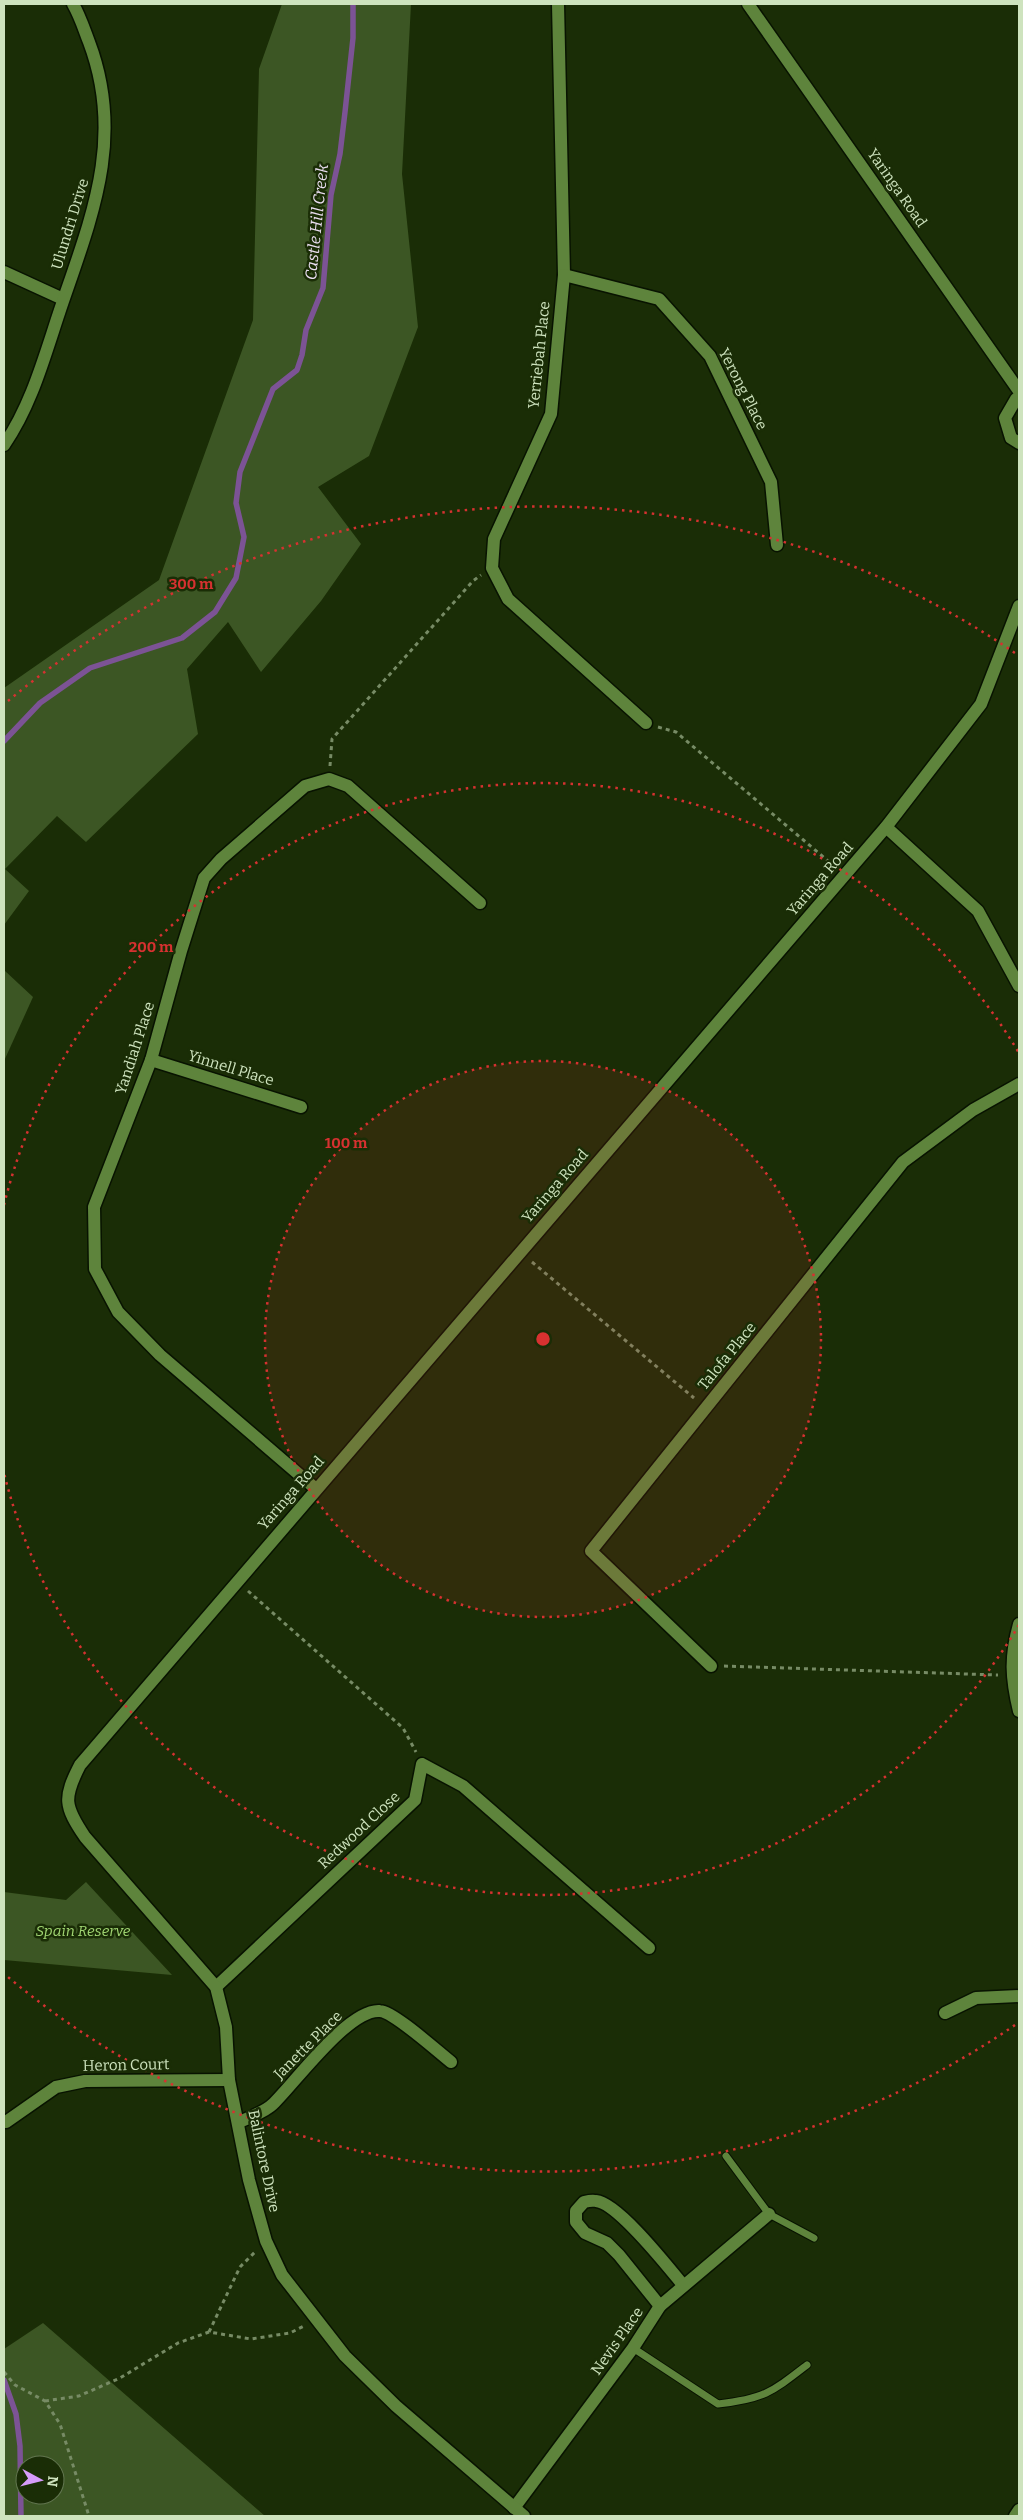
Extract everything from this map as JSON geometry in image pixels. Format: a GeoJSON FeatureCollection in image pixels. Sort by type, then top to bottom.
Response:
{"type":"FeatureCollection","features":[{"type":"Feature","properties":{"kind":"street","name":"Ulundri Drive"},"geometry":{"type":"LineString","coordinates":[[4,446],[14,431],[34,387],[92,216],[102,174],[106,132],[104,97],[95,58],[73,4]]}},
{"type":"Feature","properties":{"kind":"street","name":"Yerriebah Place"},"geometry":{"type":"LineString","coordinates":[[492,568],[494,540],[551,414],[564,274],[558,4]]}},
{"type":"Feature","properties":{"kind":"street","name":"Yaringa Road"},"geometry":{"type":"LineString","coordinates":[[748,4],[1019,391]]}},
{"type":"Feature","properties":{"kind":"street"},"geometry":{"type":"LineString","coordinates":[[4,272],[63,299]]}},
{"type":"Feature","properties":{"kind":"street","name":"Yerong Place"},"geometry":{"type":"LineString","coordinates":[[564,274],[659,299],[710,356],[771,482],[777,545]]}},
{"type":"Feature","properties":{"kind":"street"},"geometry":{"type":"LineString","coordinates":[[1019,397],[1005,418],[1011,438],[1019,443]]}},
{"type":"Feature","properties":{"kind":"street"},"geometry":{"type":"LineString","coordinates":[[492,568],[508,599],[646,723]]}},
{"type":"Feature","properties":{"kind":"street","name":"Yaringa Road"},"geometry":{"type":"LineString","coordinates":[[80,1765],[236,1580],[886,827],[981,704],[1019,606]]}},
{"type":"Feature","properties":{"kind":"street"},"geometry":{"type":"LineString","coordinates":[[329,779],[348,786],[480,903]]}},
{"type":"Feature","properties":{"kind":"street","name":"Yandiah Place"},"geometry":{"type":"LineString","coordinates":[[316,1489],[160,1355],[118,1312],[95,1269],[94,1207],[151,1060],[181,951],[204,878],[221,859],[305,786],[329,779]]}},
{"type":"Feature","properties":{"kind":"street"},"geometry":{"type":"LineString","coordinates":[[886,827],[978,911],[1018,981]]}},
{"type":"Feature","properties":{"kind":"street","name":"Yinnell Place"},"geometry":{"type":"LineString","coordinates":[[151,1060],[301,1107]]}},
{"type":"Feature","properties":{"kind":"street","name":"Talofa Place"},"geometry":{"type":"LineString","coordinates":[[711,1666],[592,1551],[903,1162],[973,1110],[1019,1084]]}},
{"type":"Feature","properties":{"kind":"street"},"geometry":{"type":"LineString","coordinates":[[1019,1624],[1013,1646],[1012,1676],[1019,1711]]}},
{"type":"Feature","properties":{"kind":"street"},"geometry":{"type":"LineString","coordinates":[[422,1764],[463,1786],[649,1948]]}},
{"type":"Feature","properties":{"kind":"street","name":"Redwood Close"},"geometry":{"type":"LineString","coordinates":[[216,1987],[415,1800],[422,1764]]}},
{"type":"Feature","properties":{"kind":"street","name":"Balintore Drive"},"geometry":{"type":"LineString","coordinates":[[80,1765],[68,1789],[70,1815],[85,1837],[216,1987],[226,2027],[229,2080],[239,2122],[249,2180],[266,2241],[282,2275],[345,2356],[390,2399],[519,2512]]}},
{"type":"Feature","properties":{"kind":"street"},"geometry":{"type":"LineString","coordinates":[[946,2013],[976,1998],[1019,1996]]}},
{"type":"Feature","properties":{"kind":"street","name":"Janette Place"},"geometry":{"type":"LineString","coordinates":[[239,2122],[271,2106],[344,2028],[363,2014],[380,2011],[396,2018],[451,2062]]}},
{"type":"Feature","properties":{"kind":"street","name":"Heron Court"},"geometry":{"type":"LineString","coordinates":[[6,2122],[56,2087],[85,2081],[229,2080]]}},
{"type":"Feature","properties":{"kind":"street"},"geometry":{"type":"LineString","coordinates":[[660,2306],[619,2255],[607,2244],[585,2232],[576,2222],[576,2211],[584,2202],[597,2200],[610,2207],[645,2240],[684,2285]]}},
{"type":"Feature","properties":{"kind":"street","name":"Nevis Place"},"geometry":{"type":"LineString","coordinates":[[519,2512],[660,2306],[769,2214]]}},
{"type":"Feature","properties":{"kind":"street"},"geometry":{"type":"LineString","coordinates":[[1015,2516],[1019,2510]]}},
{"type":"Feature","properties":{"kind":"lane"},"geometry":{"type":"LineString","coordinates":[[726,2156],[769,2214],[814,2238]]}},
{"type":"Feature","properties":{"kind":"lane"},"geometry":{"type":"LineString","coordinates":[[633,2348],[718,2404],[748,2401],[770,2393],[807,2365]]}},
{"type":"Feature","properties":{"kind":"path"},"geometry":{"type":"LineString","coordinates":[[329,779],[332,739],[473,581],[492,568]]}},
{"type":"Feature","properties":{"kind":"path"},"geometry":{"type":"LineString","coordinates":[[646,723],[676,732],[845,875]]}},
{"type":"Feature","properties":{"kind":"path"},"geometry":{"type":"LineString","coordinates":[[519,1252],[706,1408]]}},
{"type":"Feature","properties":{"kind":"path"},"geometry":{"type":"LineString","coordinates":[[236,1580],[404,1728],[422,1764]]}},
{"type":"Feature","properties":{"kind":"path"},"geometry":{"type":"LineString","coordinates":[[711,1666],[1012,1676]]}},
{"type":"Feature","properties":{"kind":"path"},"geometry":{"type":"LineString","coordinates":[[209,2332],[240,2267],[266,2241]]}},
{"type":"Feature","properties":{"kind":"path"},"geometry":{"type":"LineString","coordinates":[[45,2401],[80,2396],[120,2378],[178,2342],[209,2332],[252,2339],[290,2333],[316,2321]]}},
{"type":"Feature","properties":{"kind":"path"},"geometry":{"type":"LineString","coordinates":[[4,2372],[15,2385],[45,2401],[60,2424],[89,2516]]}},
{"type":"Feature","properties":{"kind":"green space"},"geometry":{"type":"Polygon","coordinates":[[[282,4],[411,4],[402,174],[418,327],[369,456],[318,487],[361,544],[321,601],[261,672],[228,622],[187,669],[198,734],[86,842],[57,816],[5,869],[29,891],[4,925],[4,688],[159,580],[253,320],[259,69],[282,4]]]}},
{"type":"Feature","properties":{"kind":"green space"},"geometry":{"type":"Polygon","coordinates":[[[4,970],[33,997],[4,1061],[4,970]]]}},
{"type":"Feature","properties":{"kind":"green space","name":"Spain Reserve"},"geometry":{"type":"Polygon","coordinates":[[[86,1882],[172,1975],[4,1960],[4,1892],[66,1900],[86,1882]]]}},
{"type":"Feature","properties":{"kind":"green space"},"geometry":{"type":"Polygon","coordinates":[[[43,2323],[265,2516],[4,2516],[4,2349],[43,2323]]]}},
{"type":"Feature","properties":{"kind":"waterway","name":"Castle Hill Creek"},"geometry":{"type":"LineString","coordinates":[[4,741],[40,703],[90,668],[182,638],[215,612],[236,578],[244,537],[236,503],[240,472],[273,389],[297,370],[302,355],[306,330],[323,288],[331,195],[340,154],[353,38],[353,4]]}},
{"type":"Feature","properties":{"kind":"waterway"},"geometry":{"type":"LineString","coordinates":[[4,2380],[16,2414],[20,2446],[21,2516]]}}]}
